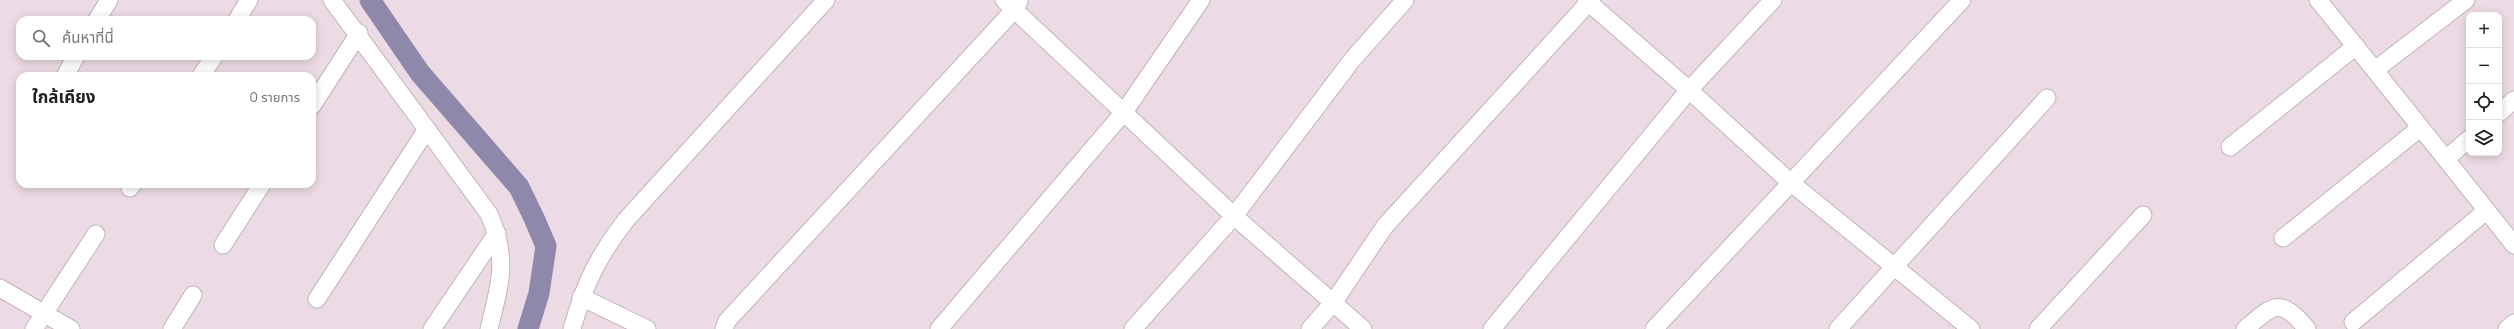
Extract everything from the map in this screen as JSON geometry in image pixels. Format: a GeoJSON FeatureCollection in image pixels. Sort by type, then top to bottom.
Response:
{"type":"FeatureCollection","features":[{"type":"Feature","properties":{"kind":"street"},"geometry":{"type":"LineString","coordinates":[[99,16],[109,0]]}},
{"type":"Feature","properties":{"kind":"street"},"geometry":{"type":"LineString","coordinates":[[239,16],[249,0]]}},
{"type":"Feature","properties":{"kind":"street"},"geometry":{"type":"LineString","coordinates":[[332,0],[359,34],[489,214],[497,233],[501,251],[502,275],[489,329]]}},
{"type":"Feature","properties":{"kind":"street"},"geometry":{"type":"LineString","coordinates":[[572,329],[592,270],[604,248],[626,220],[826,0]]}},
{"type":"Feature","properties":{"kind":"street"},"geometry":{"type":"LineString","coordinates":[[940,329],[1124,112],[1201,0]]}},
{"type":"Feature","properties":{"kind":"street"},"geometry":{"type":"LineString","coordinates":[[1133,329],[1234,216],[1352,60],[1405,0]]}},
{"type":"Feature","properties":{"kind":"street"},"geometry":{"type":"LineString","coordinates":[[1492,329],[1689,90],[1773,0]]}},
{"type":"Feature","properties":{"kind":"street"},"geometry":{"type":"LineString","coordinates":[[1654,329],[1962,0]]}},
{"type":"Feature","properties":{"kind":"street"},"geometry":{"type":"LineString","coordinates":[[2318,0],[2420,128],[2447,158],[2486,211],[2512,239]]}},
{"type":"Feature","properties":{"kind":"street"},"geometry":{"type":"LineString","coordinates":[[2375,70],[2466,0]]}},
{"type":"Feature","properties":{"kind":"street"},"geometry":{"type":"LineString","coordinates":[[1310,329],[1333,303],[1385,226],[1589,1],[1790,182],[1892,268],[1971,329]]}},
{"type":"Feature","properties":{"kind":"street"},"geometry":{"type":"LineString","coordinates":[[724,329],[727,321],[1013,3],[1124,112],[1234,216],[1363,329]]}},
{"type":"Feature","properties":{"kind":"street"},"geometry":{"type":"LineString","coordinates":[[316,100],[359,34]]}},
{"type":"Feature","properties":{"kind":"street"},"geometry":{"type":"LineString","coordinates":[[2230,147],[2356,46]]}},
{"type":"Feature","properties":{"kind":"street"},"geometry":{"type":"LineString","coordinates":[[67,72],[74,60]]}},
{"type":"Feature","properties":{"kind":"street"},"geometry":{"type":"LineString","coordinates":[[204,72],[211,60]]}},
{"type":"Feature","properties":{"kind":"street"},"geometry":{"type":"LineString","coordinates":[[1838,329],[2047,98]]}},
{"type":"Feature","properties":{"kind":"street"},"geometry":{"type":"LineString","coordinates":[[2502,110],[2514,100]]}},
{"type":"Feature","properties":{"kind":"street"},"geometry":{"type":"LineString","coordinates":[[316,299],[427,128]]}},
{"type":"Feature","properties":{"kind":"street"},"geometry":{"type":"LineString","coordinates":[[2282,238],[2420,128]]}},
{"type":"Feature","properties":{"kind":"street"},"geometry":{"type":"LineString","coordinates":[[2447,158],[2466,142]]}},
{"type":"Feature","properties":{"kind":"street"},"geometry":{"type":"LineString","coordinates":[[223,245],[259,188]]}},
{"type":"Feature","properties":{"kind":"street"},"geometry":{"type":"LineString","coordinates":[[2353,322],[2486,211]]}},
{"type":"Feature","properties":{"kind":"street"},"geometry":{"type":"LineString","coordinates":[[2038,329],[2143,215]]}},
{"type":"Feature","properties":{"kind":"street"},"geometry":{"type":"LineString","coordinates":[[432,329],[497,233]]}},
{"type":"Feature","properties":{"kind":"street"},"geometry":{"type":"LineString","coordinates":[[34,329],[96,234]]}},
{"type":"Feature","properties":{"kind":"street"},"geometry":{"type":"LineString","coordinates":[[0,288],[71,329]]}},
{"type":"Feature","properties":{"kind":"street"},"geometry":{"type":"LineString","coordinates":[[172,329],[193,295]]}},
{"type":"Feature","properties":{"kind":"street"},"geometry":{"type":"LineString","coordinates":[[582,297],[647,329]]}},
{"type":"Feature","properties":{"kind":"street"},"geometry":{"type":"LineString","coordinates":[[2245,329],[2270,308],[2279,306],[2287,309],[2308,329]]}},
{"type":"Feature","properties":{"kind":"street"},"geometry":{"type":"LineString","coordinates":[[2507,329],[2514,323]]}},
{"type":"Feature","properties":{"kind":"waterway"},"geometry":{"type":"LineString","coordinates":[[370,0],[420,73],[519,187],[534,218],[546,246],[539,293],[528,329]]}}]}
